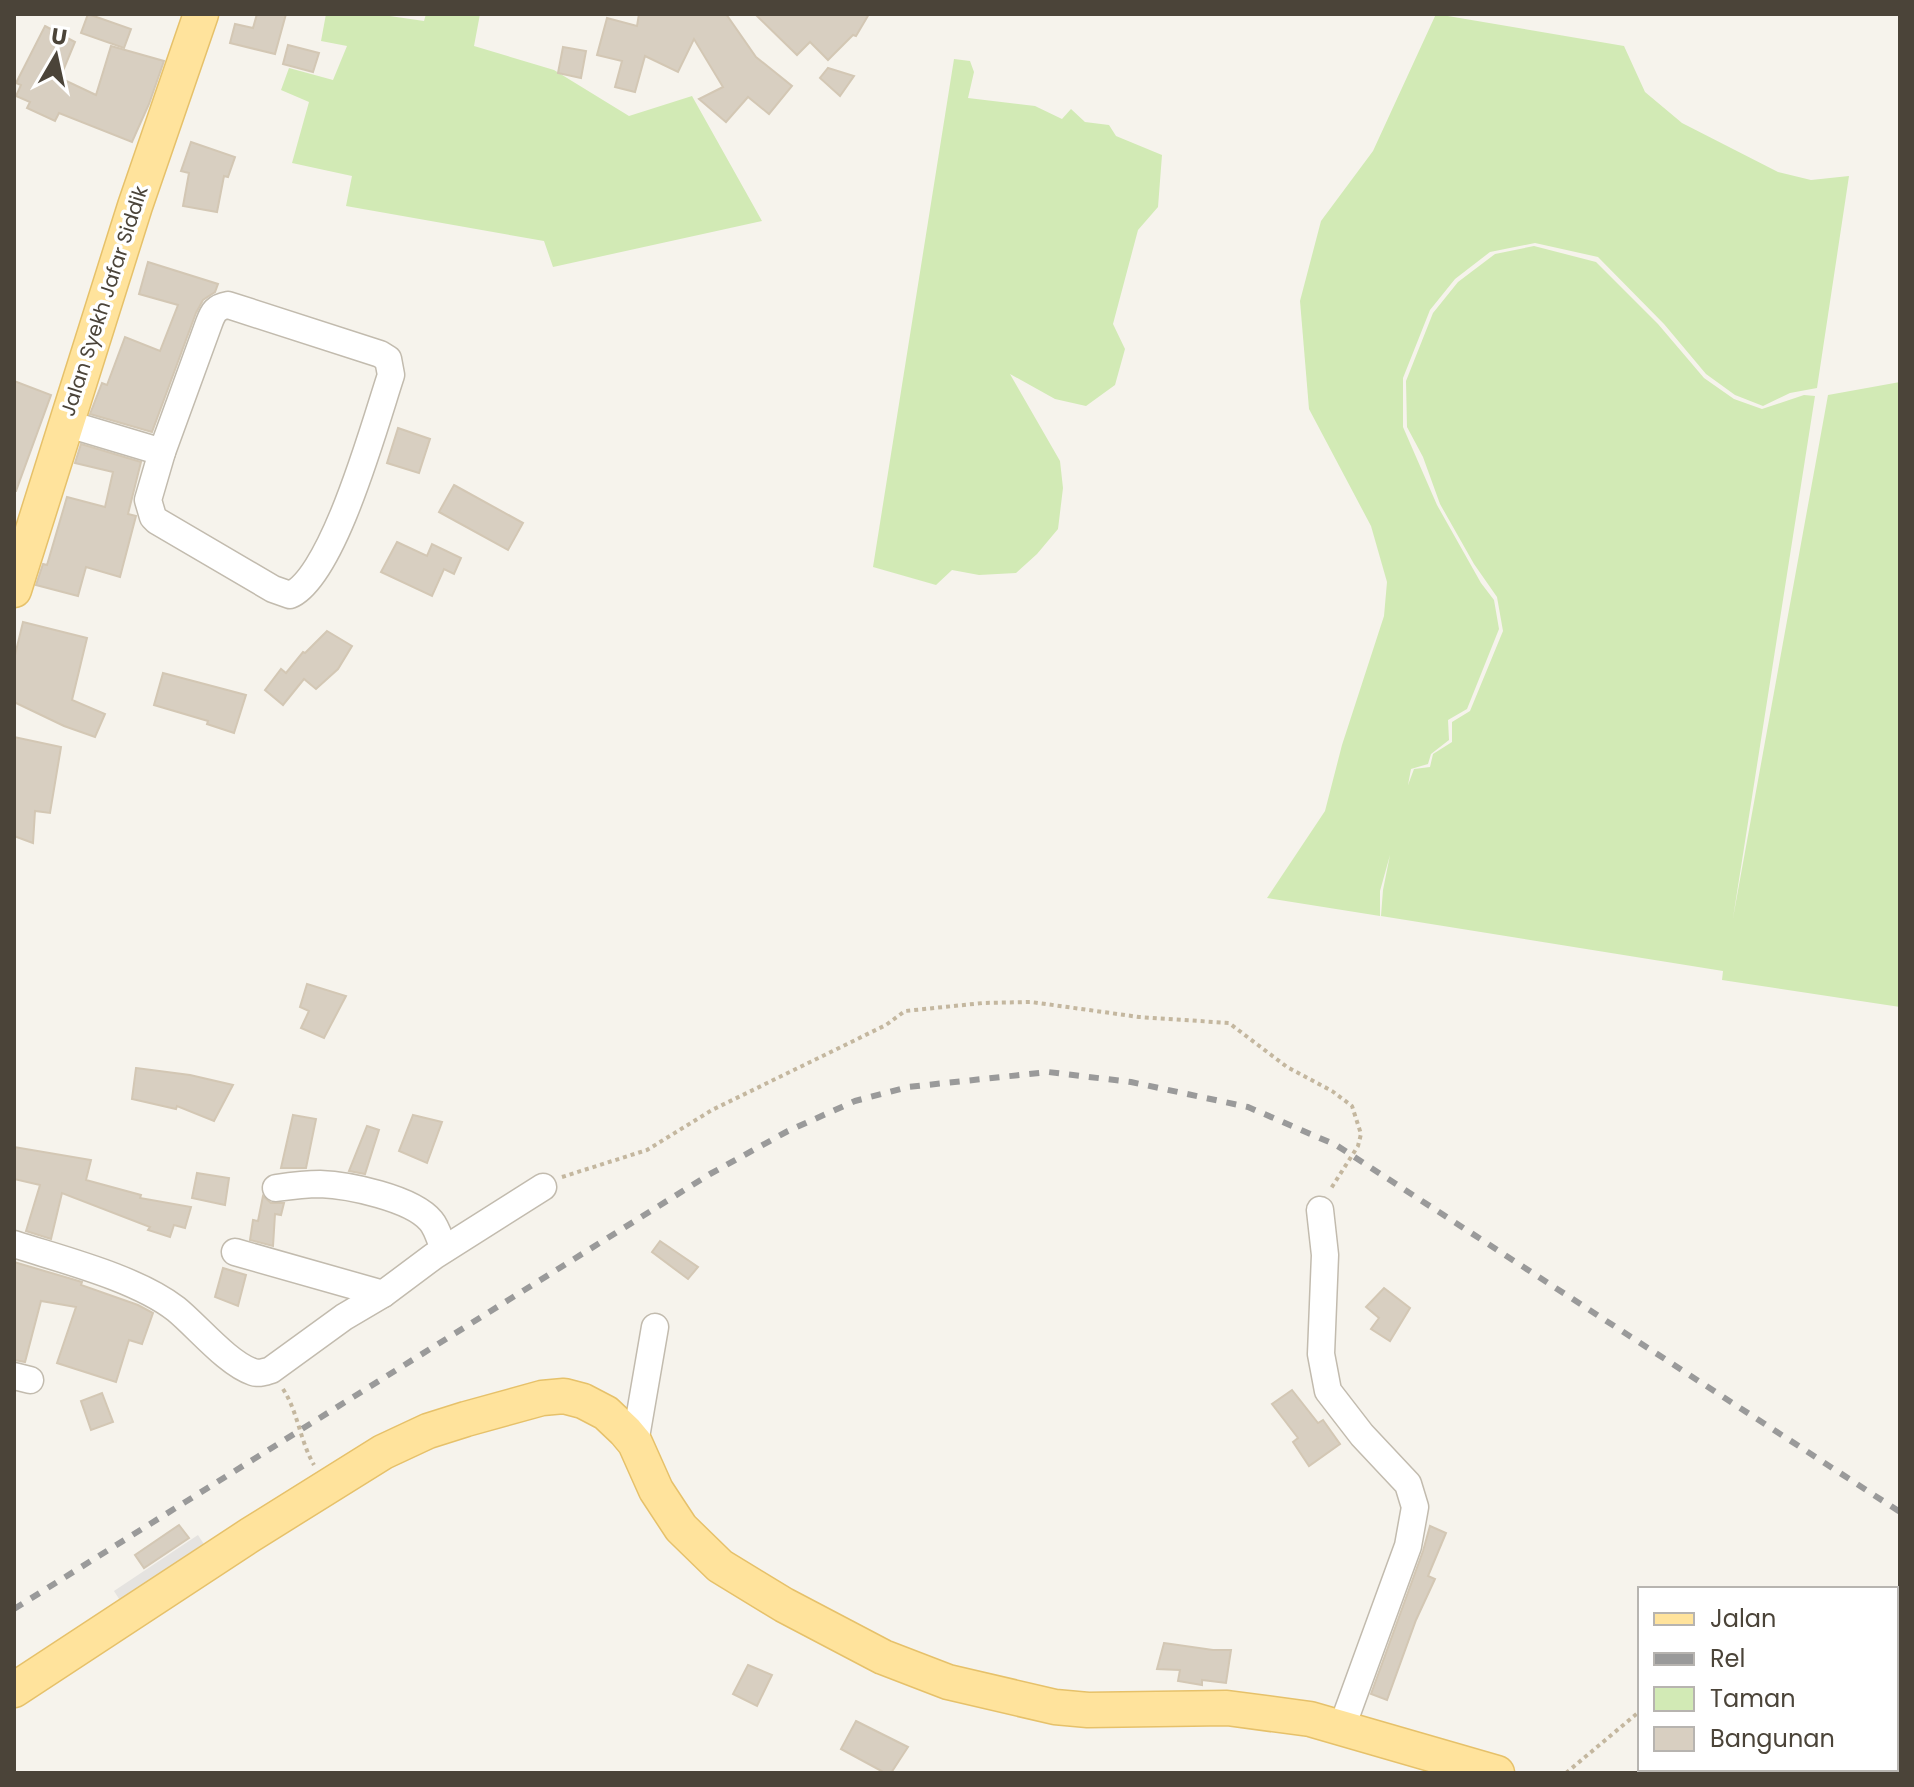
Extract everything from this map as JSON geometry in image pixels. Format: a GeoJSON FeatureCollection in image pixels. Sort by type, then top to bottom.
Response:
{"type":"FeatureCollection","features":[{"type":"Feature","properties":{"kind":"main road","name":"Jalan Syekh Jafar Siddik"},"geometry":{"type":"LineString","coordinates":[[14,590],[135,206],[201,14]]}},
{"type":"Feature","properties":{"kind":"main road"},"geometry":{"type":"LineString","coordinates":[[14,1690],[383,1452],[428,1431],[542,1398],[564,1396],[583,1401],[606,1413],[635,1443],[656,1490],[681,1528],[720,1566],[784,1605],[883,1657],[948,1682],[1055,1707],[1088,1710],[1227,1708],[1310,1719],[1497,1773]]}},
{"type":"Feature","properties":{"kind":"street"},"geometry":{"type":"LineString","coordinates":[[228,305],[388,359],[391,375],[346,512],[326,550],[295,593],[284,594],[273,589],[153,517],[148,500],[162,452],[209,323],[220,306],[228,305]]}},
{"type":"Feature","properties":{"kind":"street"},"geometry":{"type":"LineString","coordinates":[[65,423],[162,452]]}},
{"type":"Feature","properties":{"kind":"street"},"geometry":{"type":"LineString","coordinates":[[276,1188],[319,1184],[340,1186],[402,1203],[429,1219],[444,1249]]}},
{"type":"Feature","properties":{"kind":"street"},"geometry":{"type":"LineString","coordinates":[[14,1244],[118,1280],[159,1298],[222,1351],[251,1372],[258,1373],[271,1370],[444,1249],[543,1187]]}},
{"type":"Feature","properties":{"kind":"street"},"geometry":{"type":"LineString","coordinates":[[1320,1210],[1325,1255],[1321,1354],[1328,1391],[1362,1435],[1408,1484],[1415,1507],[1408,1546],[1342,1727]]}},
{"type":"Feature","properties":{"kind":"street"},"geometry":{"type":"LineString","coordinates":[[235,1252],[383,1294]]}},
{"type":"Feature","properties":{"kind":"street"},"geometry":{"type":"LineString","coordinates":[[635,1443],[655,1327]]}},
{"type":"Feature","properties":{"kind":"path"},"geometry":{"type":"LineString","coordinates":[[543,1187],[576,1171],[647,1150],[712,1110],[886,1025],[905,1011],[983,1003],[1031,1002],[1139,1017],[1225,1022],[1287,1067],[1332,1091],[1352,1106],[1361,1134],[1358,1146],[1320,1210]]}},
{"type":"Feature","properties":{"kind":"path"},"geometry":{"type":"LineString","coordinates":[[271,1370],[292,1405],[300,1438],[328,1487]]}},
{"type":"Feature","properties":{"kind":"path"},"geometry":{"type":"LineString","coordinates":[[1566,1773],[1638,1713]]}},
{"type":"Feature","properties":{"kind":"green space"},"geometry":{"type":"Polygon","coordinates":[[[326,14],[376,14],[424,21],[426,14],[480,14],[474,46],[554,70],[629,116],[692,96],[762,221],[553,267],[544,241],[346,206],[352,176],[292,163],[309,102],[281,90],[289,68],[333,80],[347,46],[321,41],[326,14]]]}},
{"type":"Feature","properties":{"kind":"green space"},"geometry":{"type":"Polygon","coordinates":[[[1436,14],[1624,46],[1645,92],[1682,123],[1778,172],[1811,180],[1849,176],[1817,388],[1790,393],[1763,406],[1735,395],[1706,374],[1664,324],[1598,257],[1535,243],[1490,252],[1455,279],[1430,310],[1403,378],[1403,427],[1437,505],[1481,583],[1494,600],[1499,629],[1467,709],[1448,720],[1449,740],[1431,754],[1428,764],[1411,769],[1408,785],[1414,769],[1430,767],[1433,754],[1452,742],[1452,722],[1470,711],[1503,631],[1497,597],[1440,504],[1423,457],[1407,427],[1406,381],[1433,313],[1458,282],[1495,254],[1534,246],[1596,262],[1658,324],[1704,378],[1734,399],[1762,409],[1804,395],[1815,396],[1733,918],[1828,395],[1900,382],[1900,1007],[1722,980],[1723,971],[1381,916],[1390,855],[1380,891],[1380,916],[1267,898],[1325,811],[1342,745],[1384,616],[1387,582],[1371,526],[1309,409],[1300,301],[1321,221],[1373,151],[1436,14]]]}},
{"type":"Feature","properties":{"kind":"green space"},"geometry":{"type":"Polygon","coordinates":[[[954,59],[970,61],[974,72],[968,98],[1035,106],[1062,119],[1071,109],[1085,122],[1109,125],[1116,136],[1162,155],[1158,207],[1138,230],[1113,324],[1125,349],[1115,385],[1086,406],[1055,399],[1010,374],[1060,461],[1063,488],[1058,529],[1016,573],[979,575],[952,570],[936,585],[873,567],[954,59]]]}},
{"type":"Feature","properties":{"kind":"shaded area"},"geometry":{"type":"Polygon","coordinates":[[[198,1535],[209,1552],[125,1608],[114,1591],[198,1535]]]}},
{"type":"Feature","properties":{"kind":"building"},"geometry":{"type":"Polygon","coordinates":[[[88,14],[131,29],[124,48],[81,33],[88,14]]]}},
{"type":"Feature","properties":{"kind":"building"},"geometry":{"type":"Polygon","coordinates":[[[257,14],[286,14],[275,54],[230,43],[235,24],[253,28],[257,14]]]}},
{"type":"Feature","properties":{"kind":"building"},"geometry":{"type":"Polygon","coordinates":[[[639,14],[726,14],[756,57],[792,86],[769,114],[748,97],[726,122],[699,99],[723,87],[694,39],[678,72],[645,56],[635,92],[615,87],[622,61],[597,55],[607,18],[637,26],[639,14]]]}},
{"type":"Feature","properties":{"kind":"building"},"geometry":{"type":"Polygon","coordinates":[[[755,14],[869,14],[856,36],[853,35],[828,60],[810,42],[797,55],[755,14]]]}},
{"type":"Feature","properties":{"kind":"building"},"geometry":{"type":"Polygon","coordinates":[[[45,26],[75,42],[60,78],[96,95],[111,46],[164,61],[132,142],[59,113],[55,121],[27,108],[30,102],[16,96],[21,85],[16,83],[45,26]]]}},
{"type":"Feature","properties":{"kind":"building"},"geometry":{"type":"Polygon","coordinates":[[[288,45],[319,53],[313,72],[283,64],[288,45]]]}},
{"type":"Feature","properties":{"kind":"building"},"geometry":{"type":"Polygon","coordinates":[[[563,47],[586,51],[581,78],[558,73],[563,47]]]}},
{"type":"Feature","properties":{"kind":"building"},"geometry":{"type":"Polygon","coordinates":[[[828,68],[854,76],[840,96],[820,78],[828,68]]]}},
{"type":"Feature","properties":{"kind":"building"},"geometry":{"type":"Polygon","coordinates":[[[191,142],[235,157],[228,177],[224,176],[217,212],[183,206],[189,173],[181,171],[191,142]]]}},
{"type":"Feature","properties":{"kind":"building"},"geometry":{"type":"Polygon","coordinates":[[[148,262],[218,284],[215,292],[203,300],[196,313],[152,432],[90,414],[102,383],[107,385],[125,337],[160,351],[178,305],[139,294],[148,262]]]}},
{"type":"Feature","properties":{"kind":"building"},"geometry":{"type":"Polygon","coordinates":[[[14,381],[51,395],[16,491],[14,491],[14,381]]]}},
{"type":"Feature","properties":{"kind":"building"},"geometry":{"type":"Polygon","coordinates":[[[398,428],[430,439],[419,473],[387,463],[398,428]]]}},
{"type":"Feature","properties":{"kind":"building"},"geometry":{"type":"Polygon","coordinates":[[[81,444],[141,462],[128,514],[136,516],[120,577],[86,567],[78,596],[36,585],[43,564],[47,565],[67,497],[105,507],[113,472],[75,463],[81,444]]]}},
{"type":"Feature","properties":{"kind":"building"},"geometry":{"type":"Polygon","coordinates":[[[454,485],[523,523],[508,550],[439,512],[454,485]]]}},
{"type":"Feature","properties":{"kind":"building"},"geometry":{"type":"Polygon","coordinates":[[[397,542],[427,556],[432,544],[461,558],[454,574],[444,569],[432,596],[381,572],[397,542]]]}},
{"type":"Feature","properties":{"kind":"building"},"geometry":{"type":"Polygon","coordinates":[[[23,622],[87,638],[72,700],[105,714],[95,737],[14,702],[14,659],[23,622]]]}},
{"type":"Feature","properties":{"kind":"building"},"geometry":{"type":"Polygon","coordinates":[[[327,631],[352,646],[338,669],[316,689],[304,679],[283,705],[265,690],[281,669],[286,673],[303,652],[327,631]]]}},
{"type":"Feature","properties":{"kind":"building"},"geometry":{"type":"Polygon","coordinates":[[[163,673],[246,695],[234,733],[207,724],[208,721],[154,705],[163,673]]]}},
{"type":"Feature","properties":{"kind":"building"},"geometry":{"type":"Polygon","coordinates":[[[14,737],[61,747],[50,813],[35,811],[33,843],[14,836],[14,737]]]}},
{"type":"Feature","properties":{"kind":"building"},"geometry":{"type":"Polygon","coordinates":[[[307,984],[346,996],[324,1038],[301,1028],[309,1011],[300,1007],[307,984]]]}},
{"type":"Feature","properties":{"kind":"building"},"geometry":{"type":"Polygon","coordinates":[[[136,1068],[190,1075],[233,1085],[214,1121],[177,1106],[176,1109],[132,1099],[136,1068]]]}},
{"type":"Feature","properties":{"kind":"building"},"geometry":{"type":"Polygon","coordinates":[[[293,1115],[316,1119],[306,1168],[281,1168],[293,1115]]]}},
{"type":"Feature","properties":{"kind":"building"},"geometry":{"type":"Polygon","coordinates":[[[413,1115],[442,1122],[427,1163],[399,1151],[413,1115]]]}},
{"type":"Feature","properties":{"kind":"building"},"geometry":{"type":"Polygon","coordinates":[[[367,1126],[379,1130],[365,1174],[349,1171],[367,1126]]]}},
{"type":"Feature","properties":{"kind":"building"},"geometry":{"type":"Polygon","coordinates":[[[14,1147],[91,1160],[86,1180],[141,1195],[140,1198],[191,1207],[185,1228],[174,1225],[170,1237],[62,1193],[51,1239],[26,1231],[40,1185],[14,1179],[14,1147]]]}},
{"type":"Feature","properties":{"kind":"building"},"geometry":{"type":"Polygon","coordinates":[[[197,1173],[229,1178],[225,1205],[192,1198],[197,1173]]]}},
{"type":"Feature","properties":{"kind":"building"},"geometry":{"type":"Polygon","coordinates":[[[263,1196],[271,1203],[284,1203],[281,1215],[275,1214],[273,1246],[250,1240],[253,1220],[258,1221],[263,1196]]]}},
{"type":"Feature","properties":{"kind":"building"},"geometry":{"type":"Polygon","coordinates":[[[660,1241],[698,1267],[688,1279],[652,1252],[660,1241]]]}},
{"type":"Feature","properties":{"kind":"building"},"geometry":{"type":"Polygon","coordinates":[[[14,1262],[82,1282],[81,1285],[153,1313],[142,1344],[129,1340],[116,1382],[57,1363],[76,1307],[41,1301],[25,1362],[14,1360],[14,1262]]]}},
{"type":"Feature","properties":{"kind":"building"},"geometry":{"type":"Polygon","coordinates":[[[223,1268],[246,1275],[238,1306],[215,1297],[223,1268]]]}},
{"type":"Feature","properties":{"kind":"building"},"geometry":{"type":"Polygon","coordinates":[[[1384,1288],[1410,1308],[1390,1341],[1371,1329],[1379,1318],[1366,1307],[1384,1288]]]}},
{"type":"Feature","properties":{"kind":"building"},"geometry":{"type":"Polygon","coordinates":[[[1292,1390],[1318,1423],[1323,1420],[1340,1444],[1309,1466],[1293,1442],[1298,1438],[1272,1404],[1292,1390]]]}},
{"type":"Feature","properties":{"kind":"building"},"geometry":{"type":"Polygon","coordinates":[[[102,1393],[113,1422],[91,1430],[81,1401],[102,1393]]]}},
{"type":"Feature","properties":{"kind":"building"},"geometry":{"type":"Polygon","coordinates":[[[179,1525],[189,1538],[144,1568],[135,1555],[179,1525]]]}},
{"type":"Feature","properties":{"kind":"building"},"geometry":{"type":"Polygon","coordinates":[[[1430,1526],[1446,1533],[1428,1576],[1435,1579],[1416,1620],[1387,1700],[1371,1694],[1430,1526]]]}},
{"type":"Feature","properties":{"kind":"building"},"geometry":{"type":"Polygon","coordinates":[[[1164,1643],[1231,1650],[1226,1683],[1202,1680],[1202,1685],[1178,1681],[1180,1670],[1157,1669],[1164,1643]]]}},
{"type":"Feature","properties":{"kind":"building"},"geometry":{"type":"Polygon","coordinates":[[[748,1665],[772,1675],[757,1706],[733,1694],[748,1665]]]}},
{"type":"Feature","properties":{"kind":"building"},"geometry":{"type":"Polygon","coordinates":[[[856,1721],[908,1747],[891,1773],[885,1773],[841,1749],[856,1721]]]}},
{"type":"Feature","properties":{"kind":"railway"},"geometry":{"type":"LineString","coordinates":[[14,1609],[710,1174],[788,1131],[855,1101],[908,1087],[1048,1072],[1131,1082],[1248,1107],[1336,1145],[1900,1512]]}}]}
